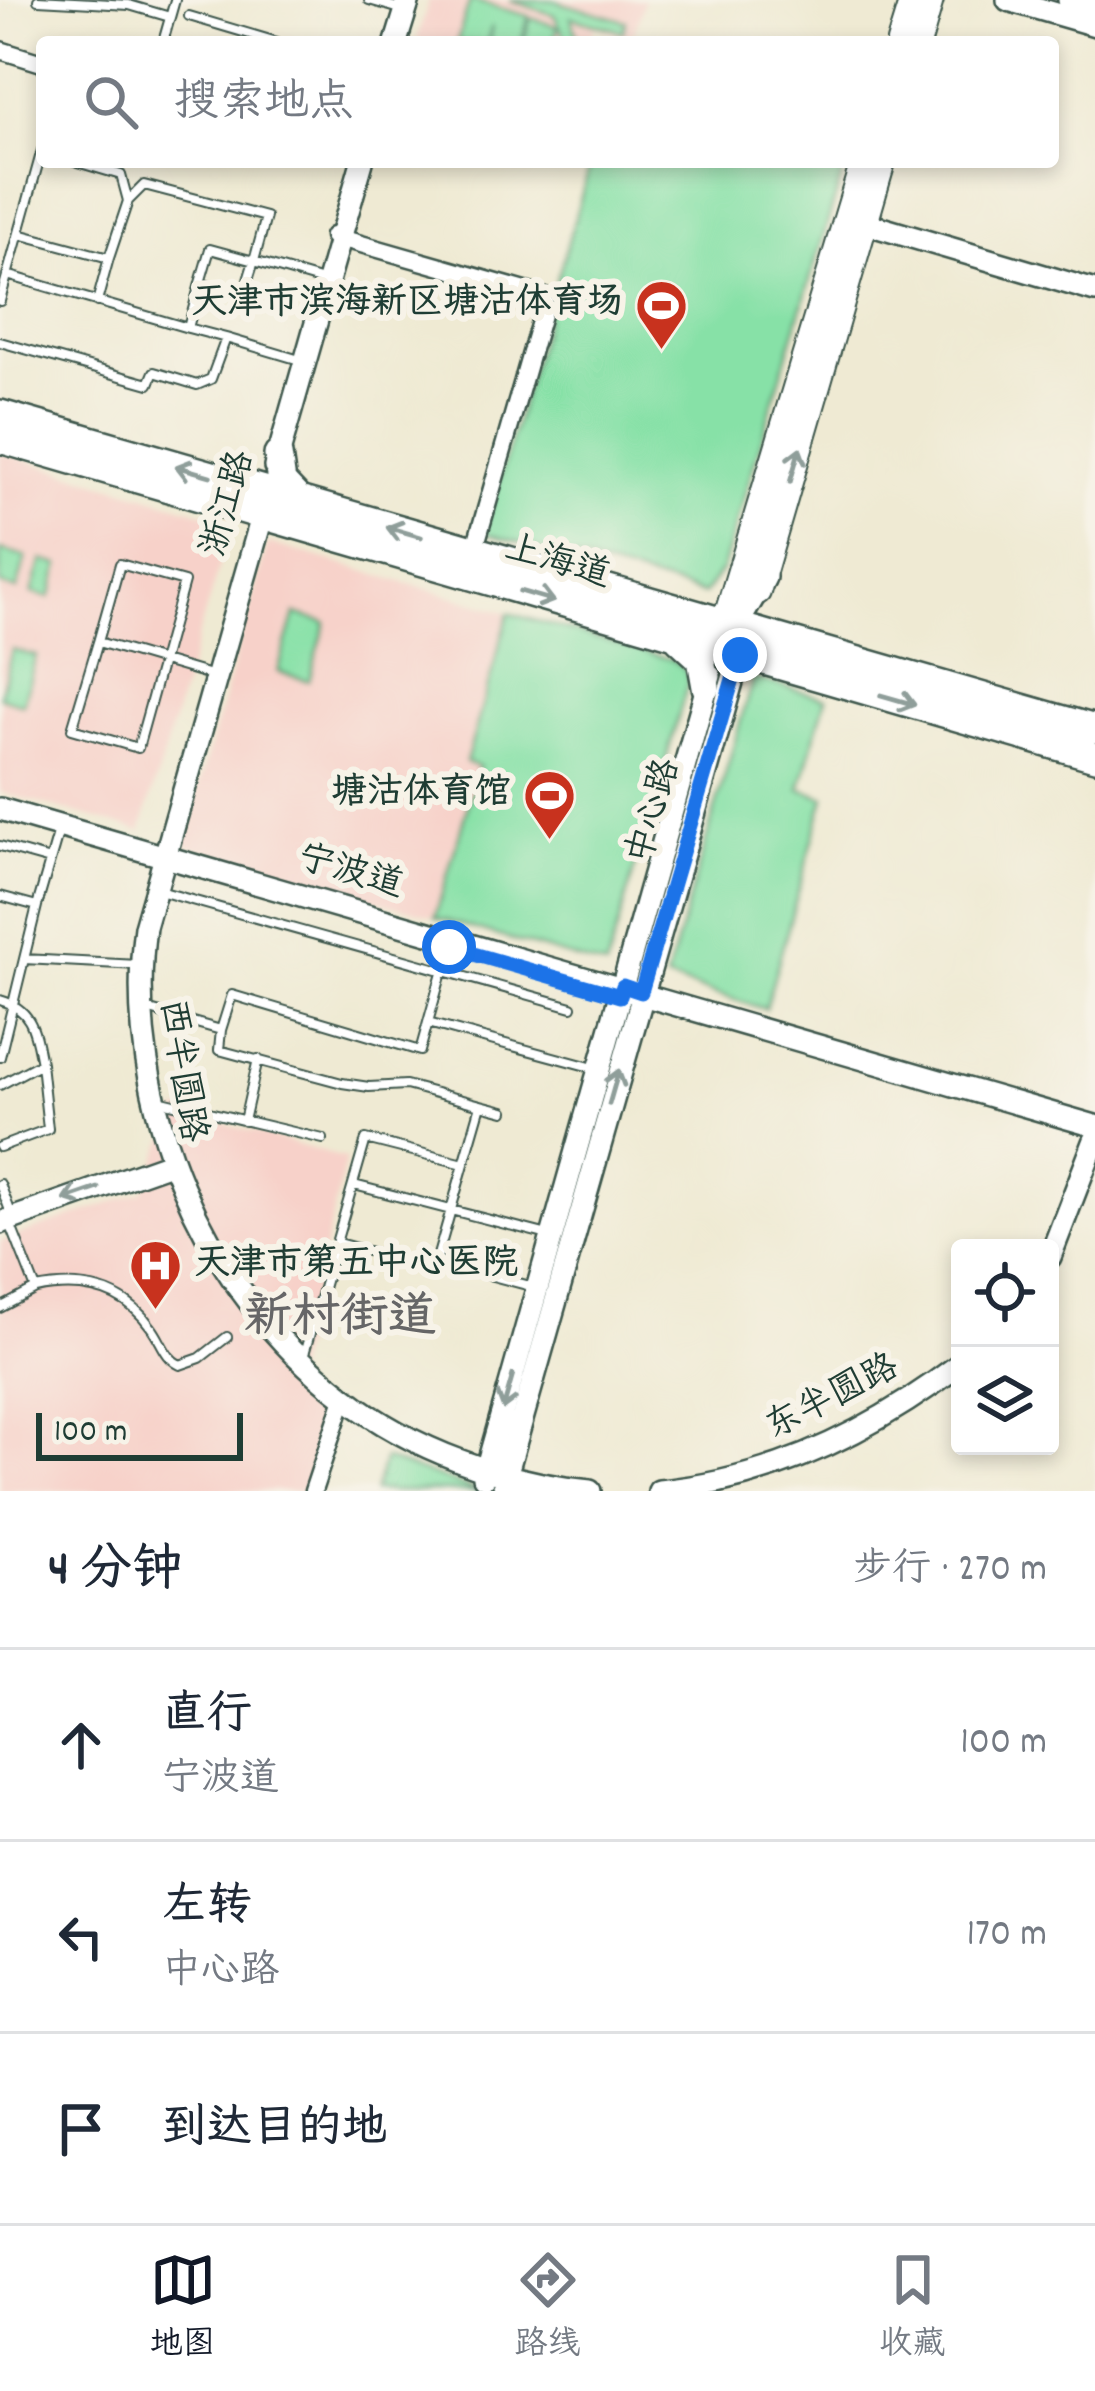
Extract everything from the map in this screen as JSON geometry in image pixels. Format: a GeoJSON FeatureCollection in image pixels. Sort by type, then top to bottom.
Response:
{"type":"FeatureCollection","features":[{"type":"Feature","properties":{"kind":"main road"},"geometry":{"type":"LineString","coordinates":[[901,36],[912,0]]}},
{"type":"Feature","properties":{"kind":"main road"},"geometry":{"type":"LineString","coordinates":[[921,36],[931,0]]}},
{"type":"Feature","properties":{"kind":"main road"},"geometry":{"type":"LineString","coordinates":[[855,221],[861,168]]}},
{"type":"Feature","properties":{"kind":"main road"},"geometry":{"type":"LineString","coordinates":[[734,632],[855,221],[880,168]]}},
{"type":"Feature","properties":{"kind":"main road","name":"上海道"},"geometry":{"type":"LineString","coordinates":[[0,414],[268,507],[474,551],[674,622]]}},
{"type":"Feature","properties":{"kind":"main road","name":"上海道"},"geometry":{"type":"LineString","coordinates":[[0,439],[268,507],[674,622],[734,632],[1095,758]]}},
{"type":"Feature","properties":{"kind":"main road"},"geometry":{"type":"LineString","coordinates":[[268,507],[282,482],[275,455]]}},
{"type":"Feature","properties":{"kind":"main road"},"geometry":{"type":"LineString","coordinates":[[706,688],[706,671],[698,653],[674,622],[721,604],[751,575]]}},
{"type":"Feature","properties":{"kind":"main road"},"geometry":{"type":"LineString","coordinates":[[751,575],[766,619],[789,655]]}},
{"type":"Feature","properties":{"kind":"main road","name":"上海道"},"geometry":{"type":"LineString","coordinates":[[789,655],[1095,730]]}},
{"type":"Feature","properties":{"kind":"street"},"geometry":{"type":"LineString","coordinates":[[1009,0],[1095,25]]}},
{"type":"Feature","properties":{"kind":"street"},"geometry":{"type":"LineString","coordinates":[[1069,0],[1095,8]]}},
{"type":"Feature","properties":{"kind":"street"},"geometry":{"type":"LineString","coordinates":[[394,36],[403,5]]}},
{"type":"Feature","properties":{"kind":"street"},"geometry":{"type":"LineString","coordinates":[[0,50],[36,61]]}},
{"type":"Feature","properties":{"kind":"street","name":"浙江路"},"geometry":{"type":"LineString","coordinates":[[159,859],[212,675],[268,507],[275,455],[356,168]]}},
{"type":"Feature","properties":{"kind":"street"},"geometry":{"type":"LineString","coordinates":[[855,221],[1095,291]]}},
{"type":"Feature","properties":{"kind":"street"},"geometry":{"type":"LineString","coordinates":[[336,237],[543,296],[545,304],[474,551]]}},
{"type":"Feature","properties":{"kind":"street","name":"中心路"},"geometry":{"type":"LineString","coordinates":[[495,1476],[539,1288],[599,1069],[631,994],[706,688],[734,632]]}},
{"type":"Feature","properties":{"kind":"street","name":"中心路"},"geometry":{"type":"LineString","coordinates":[[495,1476],[734,632]]}},
{"type":"Feature","properties":{"kind":"street","name":"宁波道"},"geometry":{"type":"LineString","coordinates":[[0,809],[58,830],[631,994],[1095,1134]]}},
{"type":"Feature","properties":{"kind":"street","name":"宁波道"},"geometry":{"type":"LineString","coordinates":[[0,818],[58,830]]}},
{"type":"Feature","properties":{"kind":"street","name":"宁波道"},"geometry":{"type":"LineString","coordinates":[[159,859],[449,947],[631,994]]}},
{"type":"Feature","properties":{"kind":"street","name":"西半圆路"},"geometry":{"type":"LineString","coordinates":[[159,859],[137,965],[154,1100],[168,1164],[227,1269],[342,1404]]}},
{"type":"Feature","properties":{"kind":"street","name":"西半圆路"},"geometry":{"type":"LineString","coordinates":[[159,859],[139,916],[140,1075],[181,1212],[237,1302],[277,1352],[342,1404],[495,1476]]}},
{"type":"Feature","properties":{"kind":"street"},"geometry":{"type":"LineString","coordinates":[[1057,1239],[1095,1134]]}},
{"type":"Feature","properties":{"kind":"street"},"geometry":{"type":"LineString","coordinates":[[7,1220],[168,1164]]}},
{"type":"Feature","properties":{"kind":"street"},"geometry":{"type":"LineString","coordinates":[[1059,1254],[1095,1165]]}},
{"type":"Feature","properties":{"kind":"street","name":"东半圆路"},"geometry":{"type":"LineString","coordinates":[[659,1491],[722,1483],[813,1451],[886,1414],[951,1370]]}},
{"type":"Feature","properties":{"kind":"street","name":"东半圆路"},"geometry":{"type":"LineString","coordinates":[[729,1491],[766,1481],[838,1450],[892,1422],[951,1382]]}},
{"type":"Feature","properties":{"kind":"street"},"geometry":{"type":"LineString","coordinates":[[313,1491],[342,1404]]}},
{"type":"Feature","properties":{"kind":"street"},"geometry":{"type":"LineString","coordinates":[[495,1476],[540,1490],[590,1491]]}},
{"type":"Feature","properties":{"kind":"lane"},"geometry":{"type":"LineString","coordinates":[[38,0],[129,5],[170,17]]}},
{"type":"Feature","properties":{"kind":"lane"},"geometry":{"type":"LineString","coordinates":[[165,36],[175,0]]}},
{"type":"Feature","properties":{"kind":"lane"},"geometry":{"type":"LineString","coordinates":[[369,0],[403,5]]}},
{"type":"Feature","properties":{"kind":"lane"},"geometry":{"type":"LineString","coordinates":[[189,16],[257,36]]}},
{"type":"Feature","properties":{"kind":"lane"},"geometry":{"type":"LineString","coordinates":[[0,301],[37,168]]}},
{"type":"Feature","properties":{"kind":"lane"},"geometry":{"type":"LineString","coordinates":[[97,168],[121,175],[128,201]]}},
{"type":"Feature","properties":{"kind":"lane"},"geometry":{"type":"LineString","coordinates":[[97,302],[128,201],[144,185],[266,217],[243,296],[200,284]]}},
{"type":"Feature","properties":{"kind":"lane"},"geometry":{"type":"LineString","coordinates":[[19,234],[109,258]]}},
{"type":"Feature","properties":{"kind":"lane"},"geometry":{"type":"LineString","coordinates":[[188,328],[210,249],[324,282]]}},
{"type":"Feature","properties":{"kind":"lane"},"geometry":{"type":"LineString","coordinates":[[7,275],[302,361]]}},
{"type":"Feature","properties":{"kind":"lane"},"geometry":{"type":"LineString","coordinates":[[0,342],[149,384],[154,372],[197,385],[212,379],[226,338]]}},
{"type":"Feature","properties":{"kind":"lane"},"geometry":{"type":"LineString","coordinates":[[120,564],[184,582],[138,748],[72,729],[98,642],[120,564]]}},
{"type":"Feature","properties":{"kind":"lane"},"geometry":{"type":"LineString","coordinates":[[98,642],[212,675]]}},
{"type":"Feature","properties":{"kind":"lane"},"geometry":{"type":"LineString","coordinates":[[0,1057],[58,830]]}},
{"type":"Feature","properties":{"kind":"lane"},"geometry":{"type":"LineString","coordinates":[[0,846],[50,860]]}},
{"type":"Feature","properties":{"kind":"lane"},"geometry":{"type":"LineString","coordinates":[[155,890],[572,1007]]}},
{"type":"Feature","properties":{"kind":"lane"},"geometry":{"type":"LineString","coordinates":[[0,896],[37,906]]}},
{"type":"Feature","properties":{"kind":"lane"},"geometry":{"type":"LineString","coordinates":[[449,947],[420,1051],[232,995],[219,1050],[342,1083],[406,1085],[505,1111]]}},
{"type":"Feature","properties":{"kind":"lane"},"geometry":{"type":"LineString","coordinates":[[23,959],[137,965]]}},
{"type":"Feature","properties":{"kind":"lane"},"geometry":{"type":"LineString","coordinates":[[0,1000],[32,1020],[48,1129],[0,1147]]}},
{"type":"Feature","properties":{"kind":"lane"},"geometry":{"type":"LineString","coordinates":[[142,1007],[221,1030]]}},
{"type":"Feature","properties":{"kind":"lane"},"geometry":{"type":"LineString","coordinates":[[428,1023],[599,1069]]}},
{"type":"Feature","properties":{"kind":"lane"},"geometry":{"type":"LineString","coordinates":[[244,1121],[258,1059]]}},
{"type":"Feature","properties":{"kind":"lane"},"geometry":{"type":"LineString","coordinates":[[0,1085],[41,1063]]}},
{"type":"Feature","properties":{"kind":"lane"},"geometry":{"type":"LineString","coordinates":[[154,1100],[323,1139]]}},
{"type":"Feature","properties":{"kind":"lane"},"geometry":{"type":"LineString","coordinates":[[338,1243],[434,1269],[481,1105]]}},
{"type":"Feature","properties":{"kind":"lane"},"geometry":{"type":"LineString","coordinates":[[302,1361],[366,1138],[464,1164]]}},
{"type":"Feature","properties":{"kind":"lane"},"geometry":{"type":"LineString","coordinates":[[0,1184],[7,1220],[36,1289]]}},
{"type":"Feature","properties":{"kind":"lane"},"geometry":{"type":"LineString","coordinates":[[354,1185],[553,1236]]}},
{"type":"Feature","properties":{"kind":"lane"},"geometry":{"type":"LineString","coordinates":[[436,1261],[539,1288]]}},
{"type":"Feature","properties":{"kind":"lane"},"geometry":{"type":"LineString","coordinates":[[0,1308],[36,1289],[88,1285],[117,1297],[143,1317],[166,1354],[180,1365],[200,1358],[227,1337]]}},
{"type":"Feature","properties":{"kind":"shaded area"},"geometry":{"type":"Polygon","coordinates":[[[429,0],[644,0],[633,36],[595,27],[592,36],[418,36],[429,0]]]}},
{"type":"Feature","properties":{"kind":"shaded area"},"geometry":{"type":"Polygon","coordinates":[[[0,453],[232,521],[141,831],[0,792],[0,453]]]}},
{"type":"Feature","properties":{"kind":"shaded area"},"geometry":{"type":"Polygon","coordinates":[[[268,543],[509,613],[466,761],[479,766],[435,917],[182,844],[268,543]]]}},
{"type":"Feature","properties":{"kind":"shaded area","name":"天津市第五中心医院"},"geometry":{"type":"Polygon","coordinates":[[[178,1110],[346,1159],[292,1382],[326,1413],[329,1426],[307,1491],[0,1491],[0,1242],[143,1192],[178,1110]]]}},
{"type":"Feature","properties":{"kind":"green space"},"geometry":{"type":"Polygon","coordinates":[[[470,0],[529,16],[523,36],[490,36],[492,26],[489,36],[459,36],[470,0]]]}},
{"type":"Feature","properties":{"kind":"green space"},"geometry":{"type":"Polygon","coordinates":[[[510,0],[552,0],[626,21],[623,32],[571,17],[577,36],[564,36],[554,15],[510,0]]]}},
{"type":"Feature","properties":{"kind":"green space"},"geometry":{"type":"Polygon","coordinates":[[[531,18],[558,27],[555,36],[525,36],[531,18]]]}},
{"type":"Feature","properties":{"kind":"green space","name":"天津市滨海新区塘沽体育场"},"geometry":{"type":"Polygon","coordinates":[[[844,168],[722,569],[704,594],[484,533],[589,169],[844,168]]]}},
{"type":"Feature","properties":{"kind":"green space"},"geometry":{"type":"Polygon","coordinates":[[[0,550],[26,557],[17,590],[0,585],[0,550]]]}},
{"type":"Feature","properties":{"kind":"green space"},"geometry":{"type":"Polygon","coordinates":[[[42,560],[60,565],[50,598],[32,593],[42,560]]]}},
{"type":"Feature","properties":{"kind":"green space","name":"塘沽体育馆"},"geometry":{"type":"Polygon","coordinates":[[[509,613],[673,660],[686,671],[688,683],[606,968],[435,917],[479,767],[466,762],[509,613]]]}},
{"type":"Feature","properties":{"kind":"green space"},"geometry":{"type":"Polygon","coordinates":[[[295,614],[326,623],[309,681],[278,672],[295,614]]]}},
{"type":"Feature","properties":{"kind":"green space"},"geometry":{"type":"Polygon","coordinates":[[[12,650],[36,656],[23,704],[0,697],[12,650]]]}},
{"type":"Feature","properties":{"kind":"green space"},"geometry":{"type":"Polygon","coordinates":[[[753,678],[826,698],[800,789],[825,797],[765,1009],[666,979],[753,678]]]}},
{"type":"Feature","properties":{"kind":"green space"},"geometry":{"type":"Polygon","coordinates":[[[384,1459],[479,1491],[374,1491],[384,1459]]]}},
{"type":"Feature","properties":{"kind":"place","name":"天津市滨海新区塘沽体育场"},"geometry":{"type":"Point","coordinates":[662,351]}},
{"type":"Feature","properties":{"kind":"place","name":"塘沽体育馆"},"geometry":{"type":"Point","coordinates":[550,841]}},
{"type":"Feature","properties":{"kind":"place","name":"天津市第五中心医院"},"geometry":{"type":"Point","coordinates":[155,1312]}},
{"type":"Feature","properties":{"kind":"district","name":"新村街道"},"geometry":{"type":"Point","coordinates":[340,1320]}},
{"type":"Feature","properties":{"kind":"route"},"geometry":{"type":"LineString","coordinates":[[449,947],[620,996],[623,986],[641,992],[740,655]]}}]}
